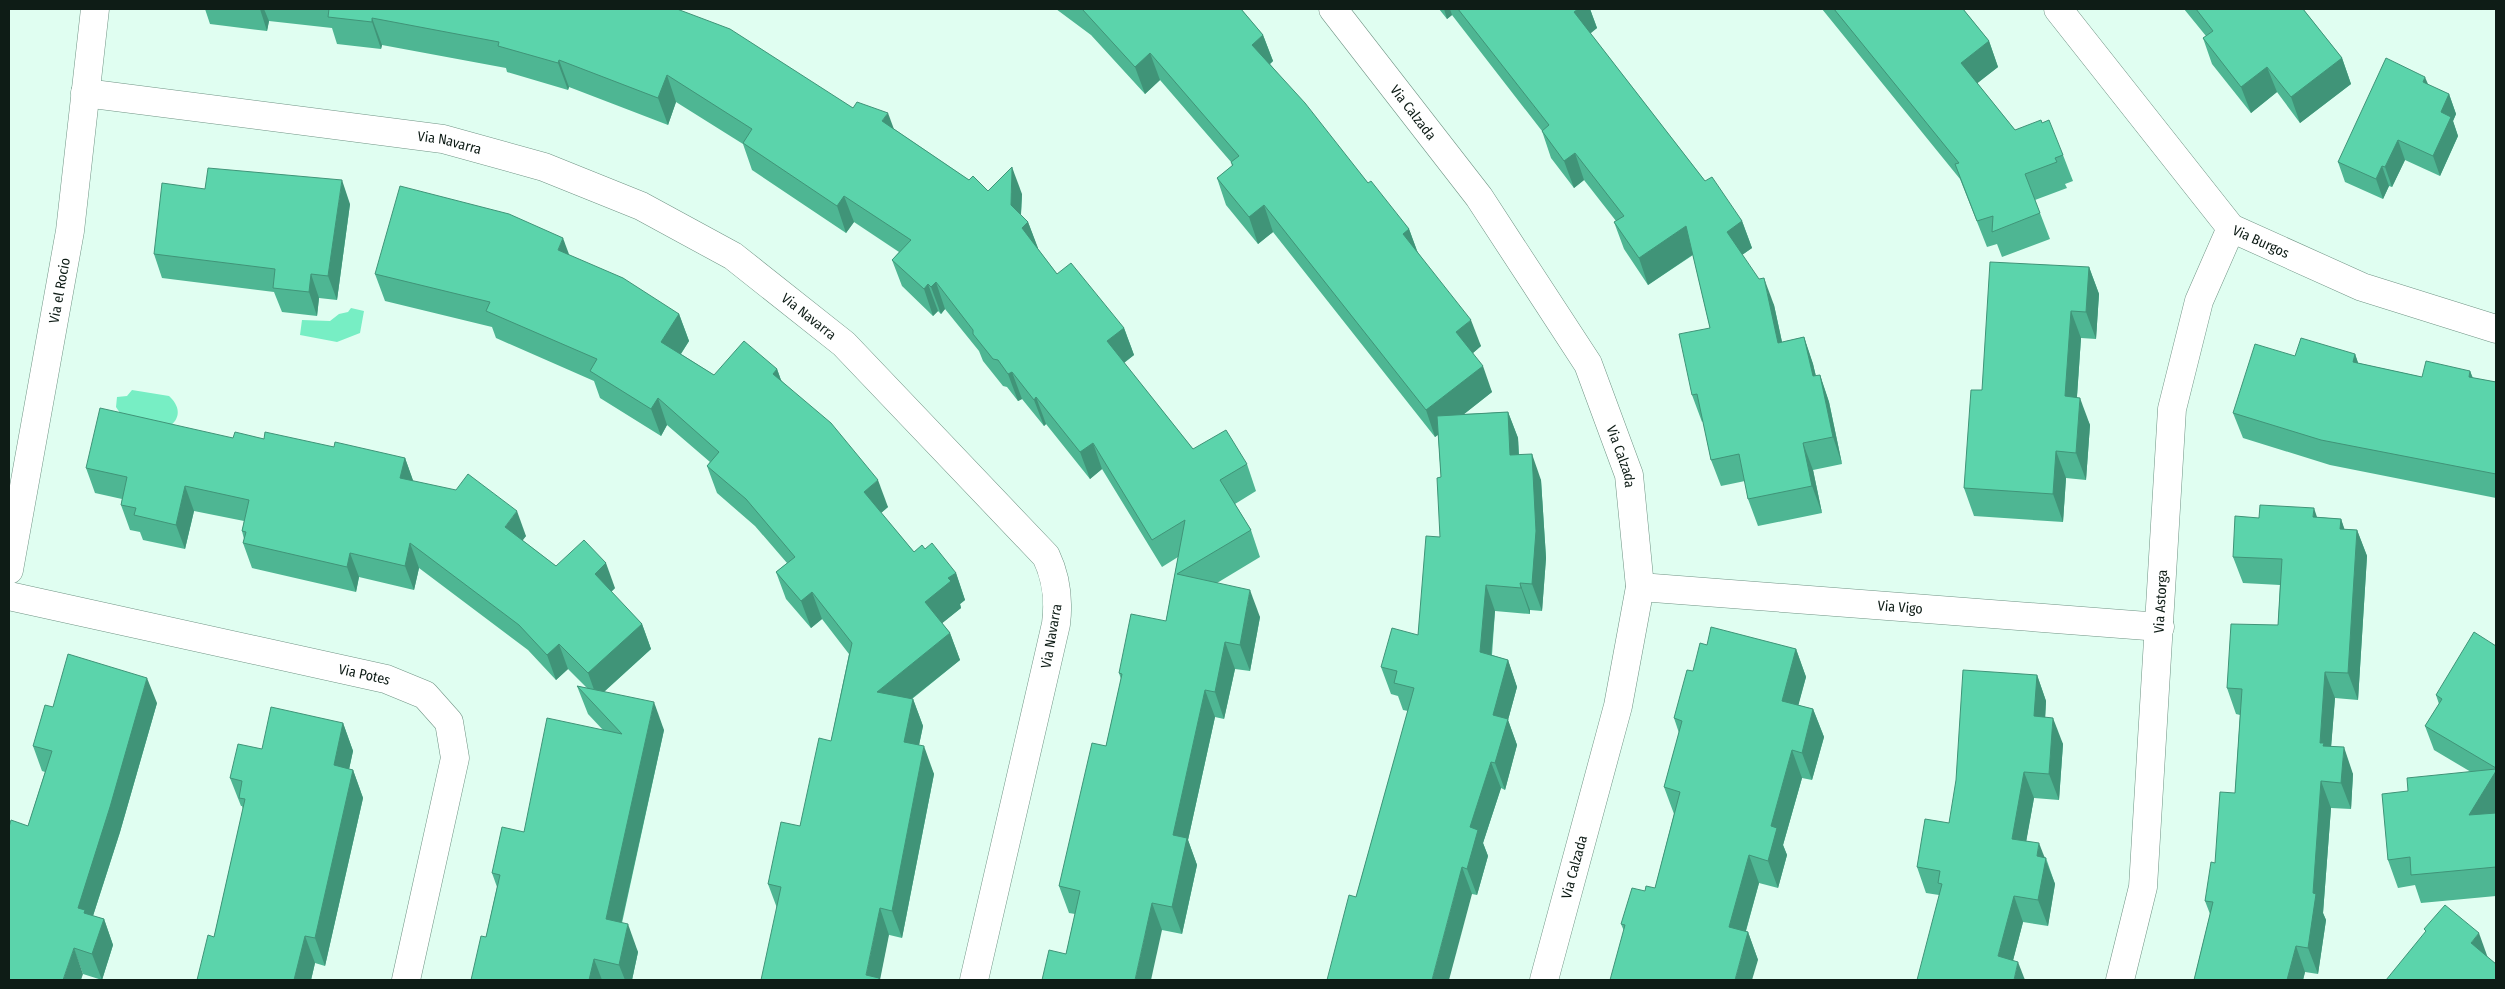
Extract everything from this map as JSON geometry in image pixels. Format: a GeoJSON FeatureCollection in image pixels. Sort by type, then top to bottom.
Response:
{"type":"FeatureCollection","features":[{"type":"Feature","properties":{"kind":"street","name":"Via el Rocio"},"geometry":{"type":"LineString","coordinates":[[9,570],[70,231],[95,9]]}},
{"type":"Feature","properties":{"kind":"street","name":"Via Calzada"},"geometry":{"type":"LineString","coordinates":[[1333,9],[1479,197],[1588,364],[1630,475],[1640,587],[1618,706],[1544,980]]}},
{"type":"Feature","properties":{"kind":"street","name":"Via Burgos"},"geometry":{"type":"LineString","coordinates":[[2058,9],[2231,228],[2362,287],[2495,321]]}},
{"type":"Feature","properties":{"kind":"street","name":"Via Navarra"},"geometry":{"type":"LineString","coordinates":[[85,93],[442,139],[544,167],[641,206],[733,256],[844,344],[1046,556],[1057,588],[1056,624],[974,980]]}},
{"type":"Feature","properties":{"kind":"street","name":"Via Astorga"},"geometry":{"type":"LineString","coordinates":[[2120,980],[2143,887],[2172,409],[2198,301],[2231,228]]}},
{"type":"Feature","properties":{"kind":"street","name":"Via Vigo"},"geometry":{"type":"LineString","coordinates":[[1640,587],[2160,627]]}},
{"type":"Feature","properties":{"kind":"street","name":"Via Potes"},"geometry":{"type":"LineString","coordinates":[[9,596],[386,679],[426,695],[449,722],[455,758],[406,980]]}},
{"type":"Feature","properties":{"kind":"shaded area"},"geometry":{"type":"Polygon","coordinates":[[[351,308],[364,311],[360,333],[337,342],[300,335],[302,320],[330,321],[339,314],[348,312],[351,308]]]}},
{"type":"Feature","properties":{"kind":"shaded area"},"geometry":{"type":"Polygon","coordinates":[[[132,390],[169,396],[175,403],[178,411],[174,422],[170,426],[122,416],[116,407],[117,397],[127,396],[132,390]]]}},
{"type":"Feature","properties":{"kind":"building"},"geometry":{"type":"Polygon","coordinates":[[[329,9],[677,9],[730,29],[853,108],[857,102],[888,113],[882,121],[969,180],[973,176],[988,191],[1012,167],[1011,205],[1028,222],[1022,228],[1057,274],[1071,263],[1124,328],[1107,341],[1193,449],[1226,430],[1247,464],[1220,480],[1251,530],[1177,574],[1250,590],[1240,645],[1225,642],[1215,692],[1205,690],[1173,835],[1187,838],[1172,907],[1152,903],[1135,980],[1042,980],[1049,950],[1066,954],[1080,891],[1059,886],[1092,743],[1106,746],[1122,674],[1119,673],[1131,614],[1166,621],[1185,520],[1152,540],[1093,443],[1080,452],[1036,397],[1034,400],[1012,372],[1008,374],[998,360],[993,359],[936,282],[931,287],[928,284],[924,289],[892,260],[911,240],[844,196],[837,206],[743,143],[752,129],[667,75],[658,98],[559,60],[558,63],[498,46],[499,42],[372,18],[372,22],[328,17],[329,9]]]}},
{"type":"Feature","properties":{"kind":"building"},"geometry":{"type":"Polygon","coordinates":[[[1082,9],[1241,9],[1263,35],[1252,45],[1305,103],[1368,183],[1371,181],[1409,229],[1403,234],[1471,320],[1456,332],[1483,366],[1426,410],[1264,205],[1249,217],[1217,178],[1233,165],[1231,162],[1239,156],[1150,53],[1135,67],[1082,9]]]}},
{"type":"Feature","properties":{"kind":"building"},"geometry":{"type":"Polygon","coordinates":[[[1458,9],[1578,9],[1574,12],[1705,181],[1712,177],[1742,221],[1727,232],[1759,279],[1764,278],[1778,343],[1804,337],[1813,376],[1820,375],[1833,437],[1803,443],[1812,486],[1748,499],[1739,454],[1711,460],[1697,394],[1692,395],[1679,334],[1710,328],[1686,226],[1639,258],[1614,222],[1624,216],[1575,153],[1564,161],[1542,131],[1549,125],[1458,9]]]}},
{"type":"Feature","properties":{"kind":"building"},"geometry":{"type":"Polygon","coordinates":[[[1834,9],[1963,9],[1989,41],[1961,63],[2015,130],[2041,120],[2042,123],[2049,120],[2063,155],[2055,158],[2057,162],[2025,174],[2040,213],[1992,232],[1993,216],[1977,221],[1955,164],[1959,163],[1834,9]]]}},
{"type":"Feature","properties":{"kind":"building"},"geometry":{"type":"Polygon","coordinates":[[[2196,9],[2303,9],[2342,58],[2291,97],[2267,67],[2241,87],[2203,38],[2213,31],[2196,9]]]}},
{"type":"Feature","properties":{"kind":"building"},"geometry":{"type":"Polygon","coordinates":[[[2386,58],[2425,77],[2423,82],[2449,94],[2441,112],[2451,117],[2433,156],[2398,140],[2385,167],[2382,166],[2376,179],[2338,162],[2386,58]]]}},
{"type":"Feature","properties":{"kind":"building"},"geometry":{"type":"Polygon","coordinates":[[[208,168],[342,180],[328,276],[311,274],[309,292],[273,288],[275,269],[154,254],[162,183],[205,189],[208,168]]]}},
{"type":"Feature","properties":{"kind":"building"},"geometry":{"type":"Polygon","coordinates":[[[400,186],[509,214],[563,238],[558,250],[623,278],[679,314],[661,342],[714,375],[744,341],[777,369],[773,374],[831,423],[878,480],[864,492],[914,552],[922,545],[925,549],[932,543],[956,573],[948,578],[951,581],[925,602],[950,633],[877,692],[913,699],[904,742],[924,746],[892,911],[880,908],[866,975],[879,978],[879,980],[761,980],[781,887],[768,884],[781,822],[800,826],[819,738],[831,741],[852,643],[812,592],[801,601],[776,572],[795,557],[746,499],[707,466],[719,452],[658,398],[651,409],[590,371],[597,359],[486,311],[490,302],[375,274],[400,186]]]}},
{"type":"Feature","properties":{"kind":"building"},"geometry":{"type":"Polygon","coordinates":[[[1990,262],[2089,267],[2086,312],[2071,311],[2065,396],[2080,398],[2076,453],[2056,451],[2053,494],[1964,488],[1971,390],[1982,390],[1990,262]]]}},
{"type":"Feature","properties":{"kind":"building"},"geometry":{"type":"Polygon","coordinates":[[[2301,338],[2355,354],[2353,362],[2422,377],[2426,361],[2470,371],[2469,377],[2496,382],[2496,474],[2321,440],[2233,413],[2255,344],[2295,356],[2301,338]]]}},
{"type":"Feature","properties":{"kind":"building"},"geometry":{"type":"Polygon","coordinates":[[[100,408],[233,438],[235,432],[264,439],[265,432],[334,447],[335,442],[405,458],[400,478],[456,490],[468,474],[517,511],[505,527],[556,566],[584,540],[606,563],[595,574],[642,624],[588,673],[559,644],[547,655],[519,625],[410,543],[405,566],[350,553],[347,567],[243,543],[246,532],[242,531],[249,500],[185,486],[176,525],[134,515],[136,508],[121,505],[127,477],[86,468],[100,408]]]}},
{"type":"Feature","properties":{"kind":"building"},"geometry":{"type":"Polygon","coordinates":[[[1508,412],[1510,455],[1532,454],[1536,531],[1532,584],[1520,583],[1521,588],[1486,585],[1480,652],[1508,660],[1493,715],[1508,719],[1495,763],[1491,762],[1470,827],[1478,830],[1467,869],[1462,867],[1432,980],[1327,980],[1349,895],[1356,897],[1414,688],[1394,683],[1397,671],[1381,667],[1392,628],[1418,635],[1426,536],[1440,537],[1437,478],[1441,477],[1437,416],[1508,412]]]}},
{"type":"Feature","properties":{"kind":"building"},"geometry":{"type":"Polygon","coordinates":[[[2260,505],[2314,508],[2313,517],[2341,519],[2340,529],[2357,530],[2348,673],[2325,672],[2320,743],[2324,743],[2323,746],[2344,747],[2341,783],[2321,781],[2313,893],[2316,894],[2308,948],[2296,946],[2287,980],[2194,980],[2213,902],[2205,901],[2211,862],[2215,863],[2220,792],[2235,793],[2242,689],[2227,688],[2231,624],[2278,625],[2282,559],[2233,557],[2235,516],[2259,518],[2260,505]]]}},
{"type":"Feature","properties":{"kind":"building"},"geometry":{"type":"Polygon","coordinates":[[[1711,627],[1796,649],[1782,701],[1813,709],[1802,753],[1792,750],[1771,826],[1777,828],[1768,861],[1749,855],[1729,927],[1748,932],[1735,980],[1610,980],[1625,925],[1621,924],[1632,888],[1645,891],[1646,886],[1655,888],[1680,792],[1664,787],[1682,721],[1674,718],[1687,670],[1693,671],[1700,643],[1707,645],[1711,627]]]}},
{"type":"Feature","properties":{"kind":"building"},"geometry":{"type":"Polygon","coordinates":[[[2474,632],[2496,646],[2496,768],[2425,726],[2442,699],[2436,695],[2474,632]]]}},
{"type":"Feature","properties":{"kind":"building"},"geometry":{"type":"Polygon","coordinates":[[[68,654],[147,678],[110,807],[78,908],[85,910],[84,913],[104,919],[92,954],[74,948],[63,980],[9,980],[9,827],[11,820],[28,826],[52,751],[33,746],[45,705],[53,707],[68,654]]]}},
{"type":"Feature","properties":{"kind":"building"},"geometry":{"type":"Polygon","coordinates":[[[1963,670],[2037,675],[2034,716],[2053,718],[2049,774],[2024,772],[2012,839],[2039,843],[2037,856],[2046,858],[2038,900],[2014,896],[1998,956],[2018,962],[2014,980],[1917,980],[1942,884],[1938,883],[1940,871],[1917,867],[1925,819],[1949,823],[1956,780],[1963,670]]]}},
{"type":"Feature","properties":{"kind":"building"},"geometry":{"type":"Polygon","coordinates":[[[577,686],[654,702],[606,919],[628,924],[619,965],[594,959],[589,980],[471,980],[481,936],[486,937],[500,875],[492,873],[502,827],[524,832],[547,718],[622,734],[577,686]]]}},
{"type":"Feature","properties":{"kind":"building"},"geometry":{"type":"Polygon","coordinates":[[[271,707],[343,723],[334,765],[353,770],[315,938],[305,936],[294,980],[197,980],[208,935],[214,937],[245,799],[239,798],[242,781],[230,778],[238,744],[262,749],[271,707]]]}},
{"type":"Feature","properties":{"kind":"building"},"geometry":{"type":"Polygon","coordinates":[[[2496,769],[2469,815],[2496,813],[2496,867],[2411,875],[2410,857],[2388,860],[2382,794],[2408,791],[2407,778],[2496,769]]]}},
{"type":"Feature","properties":{"kind":"building"},"geometry":{"type":"Polygon","coordinates":[[[2445,905],[2479,933],[2471,943],[2496,964],[2496,980],[2386,980],[2426,931],[2424,929],[2445,905]]]}}]}
